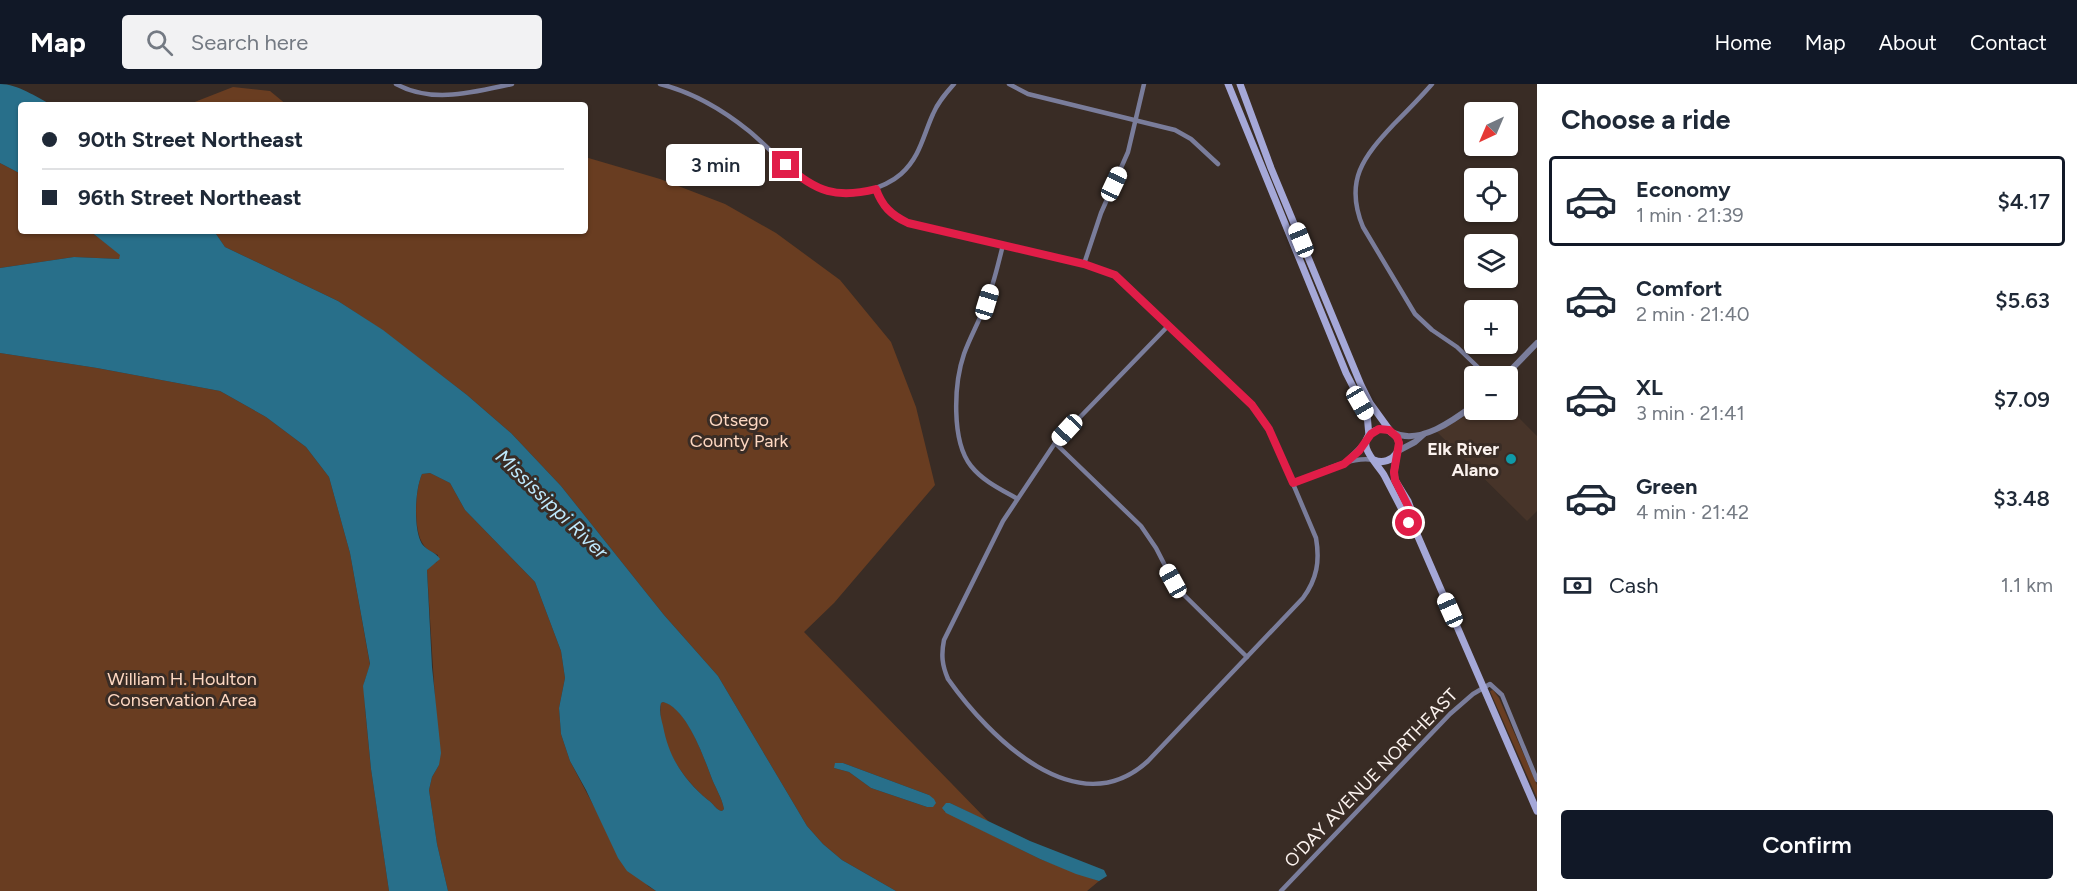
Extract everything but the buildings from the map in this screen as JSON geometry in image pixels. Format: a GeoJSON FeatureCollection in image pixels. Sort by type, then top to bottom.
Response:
{"type":"FeatureCollection","features":[{"type":"Feature","properties":{"kind":"main road"},"geometry":{"type":"LineString","coordinates":[[1228,84],[1346,373],[1367,414],[1367,452],[1384,475],[1416,532],[1537,811]]}},
{"type":"Feature","properties":{"kind":"main road"},"geometry":{"type":"LineString","coordinates":[[1240,84],[1271,168],[1360,385],[1370,404],[1399,443],[1394,475],[1415,520],[1416,532]]}},
{"type":"Feature","properties":{"kind":"main road"},"geometry":{"type":"LineString","coordinates":[[1368,437],[1379,429],[1392,432]]}},
{"type":"Feature","properties":{"kind":"main road"},"geometry":{"type":"LineString","coordinates":[[1374,460],[1389,461],[1398,452]]}},
{"type":"Feature","properties":{"kind":"street"},"geometry":{"type":"LineString","coordinates":[[396,84],[425,95],[441,96],[512,84]]}},
{"type":"Feature","properties":{"kind":"street"},"geometry":{"type":"LineString","coordinates":[[660,84],[695,97],[726,114],[749,131],[796,174],[819,189],[848,195],[876,189],[897,178],[914,161],[936,107],[954,84]]}},
{"type":"Feature","properties":{"kind":"street"},"geometry":{"type":"LineString","coordinates":[[1009,84],[1028,94],[1137,119],[1184,134],[1218,164]]}},
{"type":"Feature","properties":{"kind":"street"},"geometry":{"type":"LineString","coordinates":[[1084,264],[1101,213],[1123,165],[1137,119],[1144,84]]}},
{"type":"Feature","properties":{"kind":"street"},"geometry":{"type":"LineString","coordinates":[[1432,84],[1372,147],[1360,169],[1356,191],[1359,218],[1406,302],[1423,323],[1457,347],[1477,366]]}},
{"type":"Feature","properties":{"kind":"street"},"geometry":{"type":"LineString","coordinates":[[876,189],[883,205],[899,219],[908,223],[1084,264],[1115,275],[1169,325],[1262,418],[1274,439],[1316,538],[1317,572],[1303,598],[1139,769],[1120,780],[1102,784],[1078,783],[1050,772],[1006,744],[948,679],[941,655],[944,640],[992,541],[1016,498],[1055,443],[1169,325]]}},
{"type":"Feature","properties":{"kind":"street"},"geometry":{"type":"LineString","coordinates":[[1003,245],[987,302],[964,354],[958,380],[957,429],[965,458],[978,474],[1016,498]]}},
{"type":"Feature","properties":{"kind":"street"},"geometry":{"type":"LineString","coordinates":[[1514,366],[1537,343]]}},
{"type":"Feature","properties":{"kind":"street"},"geometry":{"type":"LineString","coordinates":[[1398,452],[1464,412]]}},
{"type":"Feature","properties":{"kind":"street"},"geometry":{"type":"LineString","coordinates":[[1392,432],[1406,437],[1424,434]]}},
{"type":"Feature","properties":{"kind":"street"},"geometry":{"type":"LineString","coordinates":[[1344,464],[1359,451],[1368,437]]}},
{"type":"Feature","properties":{"kind":"street"},"geometry":{"type":"LineString","coordinates":[[1055,443],[1141,526],[1183,594],[1247,657]]}},
{"type":"Feature","properties":{"kind":"street"},"geometry":{"type":"LineString","coordinates":[[1293,483],[1344,464],[1367,459],[1374,460]]}},
{"type":"Feature","properties":{"kind":"street"},"geometry":{"type":"LineString","coordinates":[[1483,687],[1490,684],[1502,694],[1537,780]]}},
{"type":"Feature","properties":{"kind":"street","name":"O'DAY AVENUE NORTHEAST"},"geometry":{"type":"LineString","coordinates":[[1281,891],[1450,714],[1483,687]]}},
{"type":"Feature","properties":{"kind":"shaded area"},"geometry":{"type":"Polygon","coordinates":[[[1464,417],[1464,420],[1518,420],[1518,417],[1537,436],[1537,511],[1527,521],[1437,432],[1464,417]]]}},
{"type":"Feature","properties":{"kind":"green space"},"geometry":{"type":"Polygon","coordinates":[[[233,87],[270,91],[283,102],[195,102],[233,87]]]}},
{"type":"Feature","properties":{"kind":"green space","name":"Otsego County Park"},"geometry":{"type":"Polygon","coordinates":[[[588,158],[660,179],[725,204],[776,233],[840,280],[891,342],[916,407],[935,485],[834,603],[804,632],[990,823],[950,803],[944,811],[1040,859],[1099,881],[1087,891],[896,891],[842,860],[807,826],[718,676],[664,615],[561,486],[511,433],[467,395],[382,330],[338,301],[225,247],[216,234],[588,234],[588,158]],[[843,763],[834,768],[849,772],[871,788],[927,807],[929,795],[843,763]]]}},
{"type":"Feature","properties":{"kind":"green space"},"geometry":{"type":"Polygon","coordinates":[[[0,163],[18,172],[18,234],[94,234],[121,255],[119,259],[74,257],[0,268],[0,163]]]}},
{"type":"Feature","properties":{"kind":"green space","name":"William H. Houlton Conservation Area"},"geometry":{"type":"Polygon","coordinates":[[[0,353],[220,391],[266,417],[306,447],[329,477],[350,553],[370,665],[364,683],[365,708],[371,769],[389,891],[0,891],[0,353]]]}},
{"type":"Feature","properties":{"kind":"green space"},"geometry":{"type":"Polygon","coordinates":[[[430,473],[450,483],[465,510],[535,582],[561,651],[565,678],[559,708],[561,734],[570,761],[599,816],[648,886],[656,891],[448,891],[437,844],[429,790],[432,777],[439,765],[427,570],[437,562],[438,555],[424,546],[416,520],[422,474],[430,473]]]}},
{"type":"Feature","properties":{"kind":"green space"},"geometry":{"type":"Polygon","coordinates":[[[1493,690],[1499,698],[1537,785],[1537,798],[1490,691],[1493,690]]]}},
{"type":"Feature","properties":{"kind":"green space"},"geometry":{"type":"Polygon","coordinates":[[[663,702],[680,713],[694,734],[722,801],[724,809],[722,811],[698,791],[672,757],[662,731],[660,717],[663,702]]]}},
{"type":"Feature","properties":{"kind":"water"},"geometry":{"type":"Polygon","coordinates":[[[0,84],[20,89],[46,102],[18,102],[18,172],[0,163],[0,84]]]}},
{"type":"Feature","properties":{"kind":"water","name":"Mississippi River"},"geometry":{"type":"Polygon","coordinates":[[[94,234],[216,234],[225,247],[338,301],[383,330],[467,395],[511,433],[561,486],[664,615],[718,676],[807,826],[842,860],[896,891],[656,891],[627,871],[618,858],[570,761],[561,734],[559,708],[565,678],[561,651],[535,582],[465,510],[450,483],[430,473],[422,474],[416,519],[422,544],[440,559],[427,570],[432,667],[441,753],[429,790],[437,844],[448,891],[389,891],[371,769],[363,686],[370,664],[350,553],[329,477],[306,447],[266,417],[220,391],[0,353],[0,268],[74,257],[119,259],[120,255],[94,234]],[[661,703],[660,712],[669,748],[685,776],[722,811],[724,809],[722,801],[694,735],[672,706],[661,703]]]}},
{"type":"Feature","properties":{"kind":"water"},"geometry":{"type":"Polygon","coordinates":[[[835,763],[843,763],[929,795],[936,803],[933,807],[927,807],[871,788],[849,772],[834,768],[835,763]]]}},
{"type":"Feature","properties":{"kind":"water"},"geometry":{"type":"Polygon","coordinates":[[[946,803],[1030,841],[1104,870],[1107,876],[1099,881],[1040,859],[946,813],[942,808],[946,803]]]}},
{"type":"Feature","properties":{"kind":"place","name":"Elk River Alano"},"geometry":{"type":"Point","coordinates":[1511,459]}},
{"type":"Feature","properties":{"kind":"route"},"geometry":{"type":"LineString","coordinates":[[786,165],[819,189],[837,194],[848,195],[876,189],[887,210],[908,223],[1084,264],[1120,278],[1252,405],[1269,429],[1293,483],[1344,464],[1359,451],[1371,434],[1379,429],[1389,430],[1397,437],[1399,443],[1394,472],[1395,480],[1408,501],[1415,520],[1416,532],[1409,523]]}}]}
